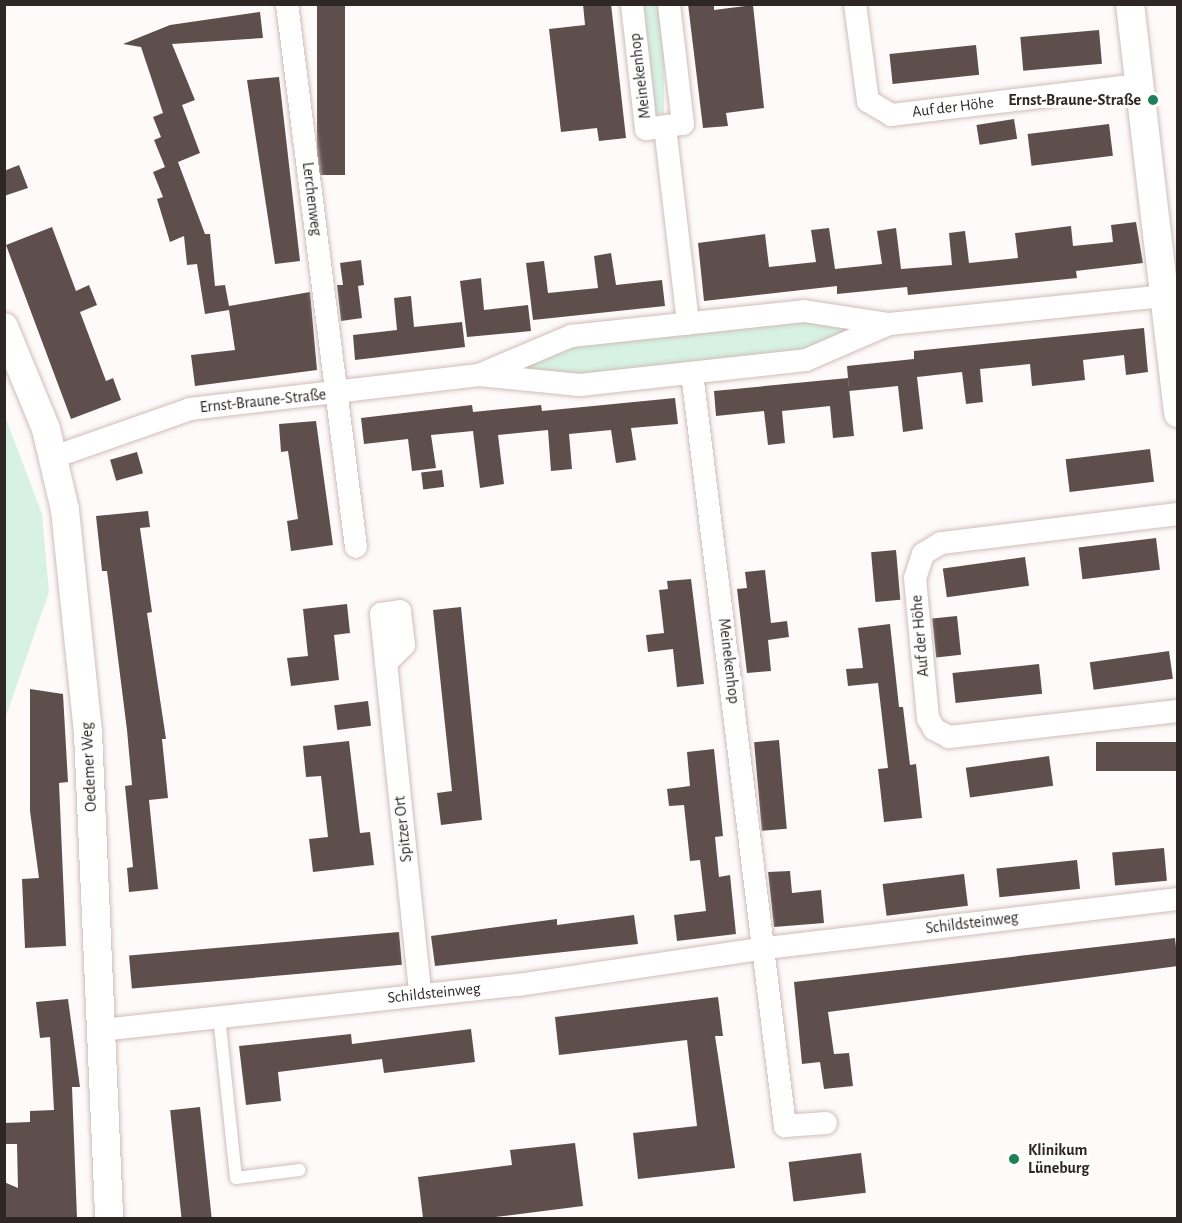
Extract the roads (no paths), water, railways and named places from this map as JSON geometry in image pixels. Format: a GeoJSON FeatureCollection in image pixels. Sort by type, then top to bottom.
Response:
{"type":"FeatureCollection","features":[{"type":"Feature","properties":{"kind":"street","name":"Lerchenweg"},"geometry":{"type":"LineString","coordinates":[[287,4],[337,393]]}},
{"type":"Feature","properties":{"kind":"street","name":"Meinekenhop"},"geometry":{"type":"LineString","coordinates":[[632,4],[646,129],[683,124],[669,4]]}},
{"type":"Feature","properties":{"kind":"street","name":"Auf der Höhe"},"geometry":{"type":"LineString","coordinates":[[855,4],[868,101],[891,115],[1140,85]]}},
{"type":"Feature","properties":{"kind":"street"},"geometry":{"type":"LineString","coordinates":[[1130,4],[1168,284],[1178,413]]}},
{"type":"Feature","properties":{"kind":"street","name":"Meinekenhop"},"geometry":{"type":"LineString","coordinates":[[665,127],[688,324]]}},
{"type":"Feature","properties":{"kind":"street","name":"Ernst-Braune-Straße"},"geometry":{"type":"LineString","coordinates":[[54,457],[190,409],[479,375],[580,385],[806,360],[889,324],[1168,284]]}},
{"type":"Feature","properties":{"kind":"street","name":"Ernst-Braune-Straße"},"geometry":{"type":"LineString","coordinates":[[479,375],[571,336],[804,311],[889,324]]}},
{"type":"Feature","properties":{"kind":"street","name":"Oedemer Weg"},"geometry":{"type":"LineString","coordinates":[[4,327],[54,457],[65,510],[88,733],[109,1218]]}},
{"type":"Feature","properties":{"kind":"street","name":"Meinekenhop"},"geometry":{"type":"LineString","coordinates":[[692,373],[766,948]]}},
{"type":"Feature","properties":{"kind":"street"},"geometry":{"type":"LineString","coordinates":[[337,393],[356,547]]}},
{"type":"Feature","properties":{"kind":"street","name":"Auf der Höhe"},"geometry":{"type":"LineString","coordinates":[[1178,514],[941,543],[923,554],[915,578],[928,718],[934,729],[949,737],[1178,711]]}},
{"type":"Feature","properties":{"kind":"street","name":"Spitzer Ort"},"geometry":{"type":"LineString","coordinates":[[386,663],[420,994]]}},
{"type":"Feature","properties":{"kind":"street","name":"Schildsteinweg"},"geometry":{"type":"LineString","coordinates":[[102,1030],[518,985],[766,948],[1178,899]]}},
{"type":"Feature","properties":{"kind":"street"},"geometry":{"type":"LineString","coordinates":[[766,948],[786,1126],[826,1123]]}},
{"type":"Feature","properties":{"kind":"lane"},"geometry":{"type":"LineString","coordinates":[[219,1016],[236,1178],[298,1170]]}},
{"type":"Feature","properties":{"kind":"place","name":"Ernst-Braune-Straße"},"geometry":{"type":"Point","coordinates":[1153,100]}},
{"type":"Feature","properties":{"kind":"place","name":"Klinikum Lüneburg"},"geometry":{"type":"Point","coordinates":[1014,1159]}}]}
